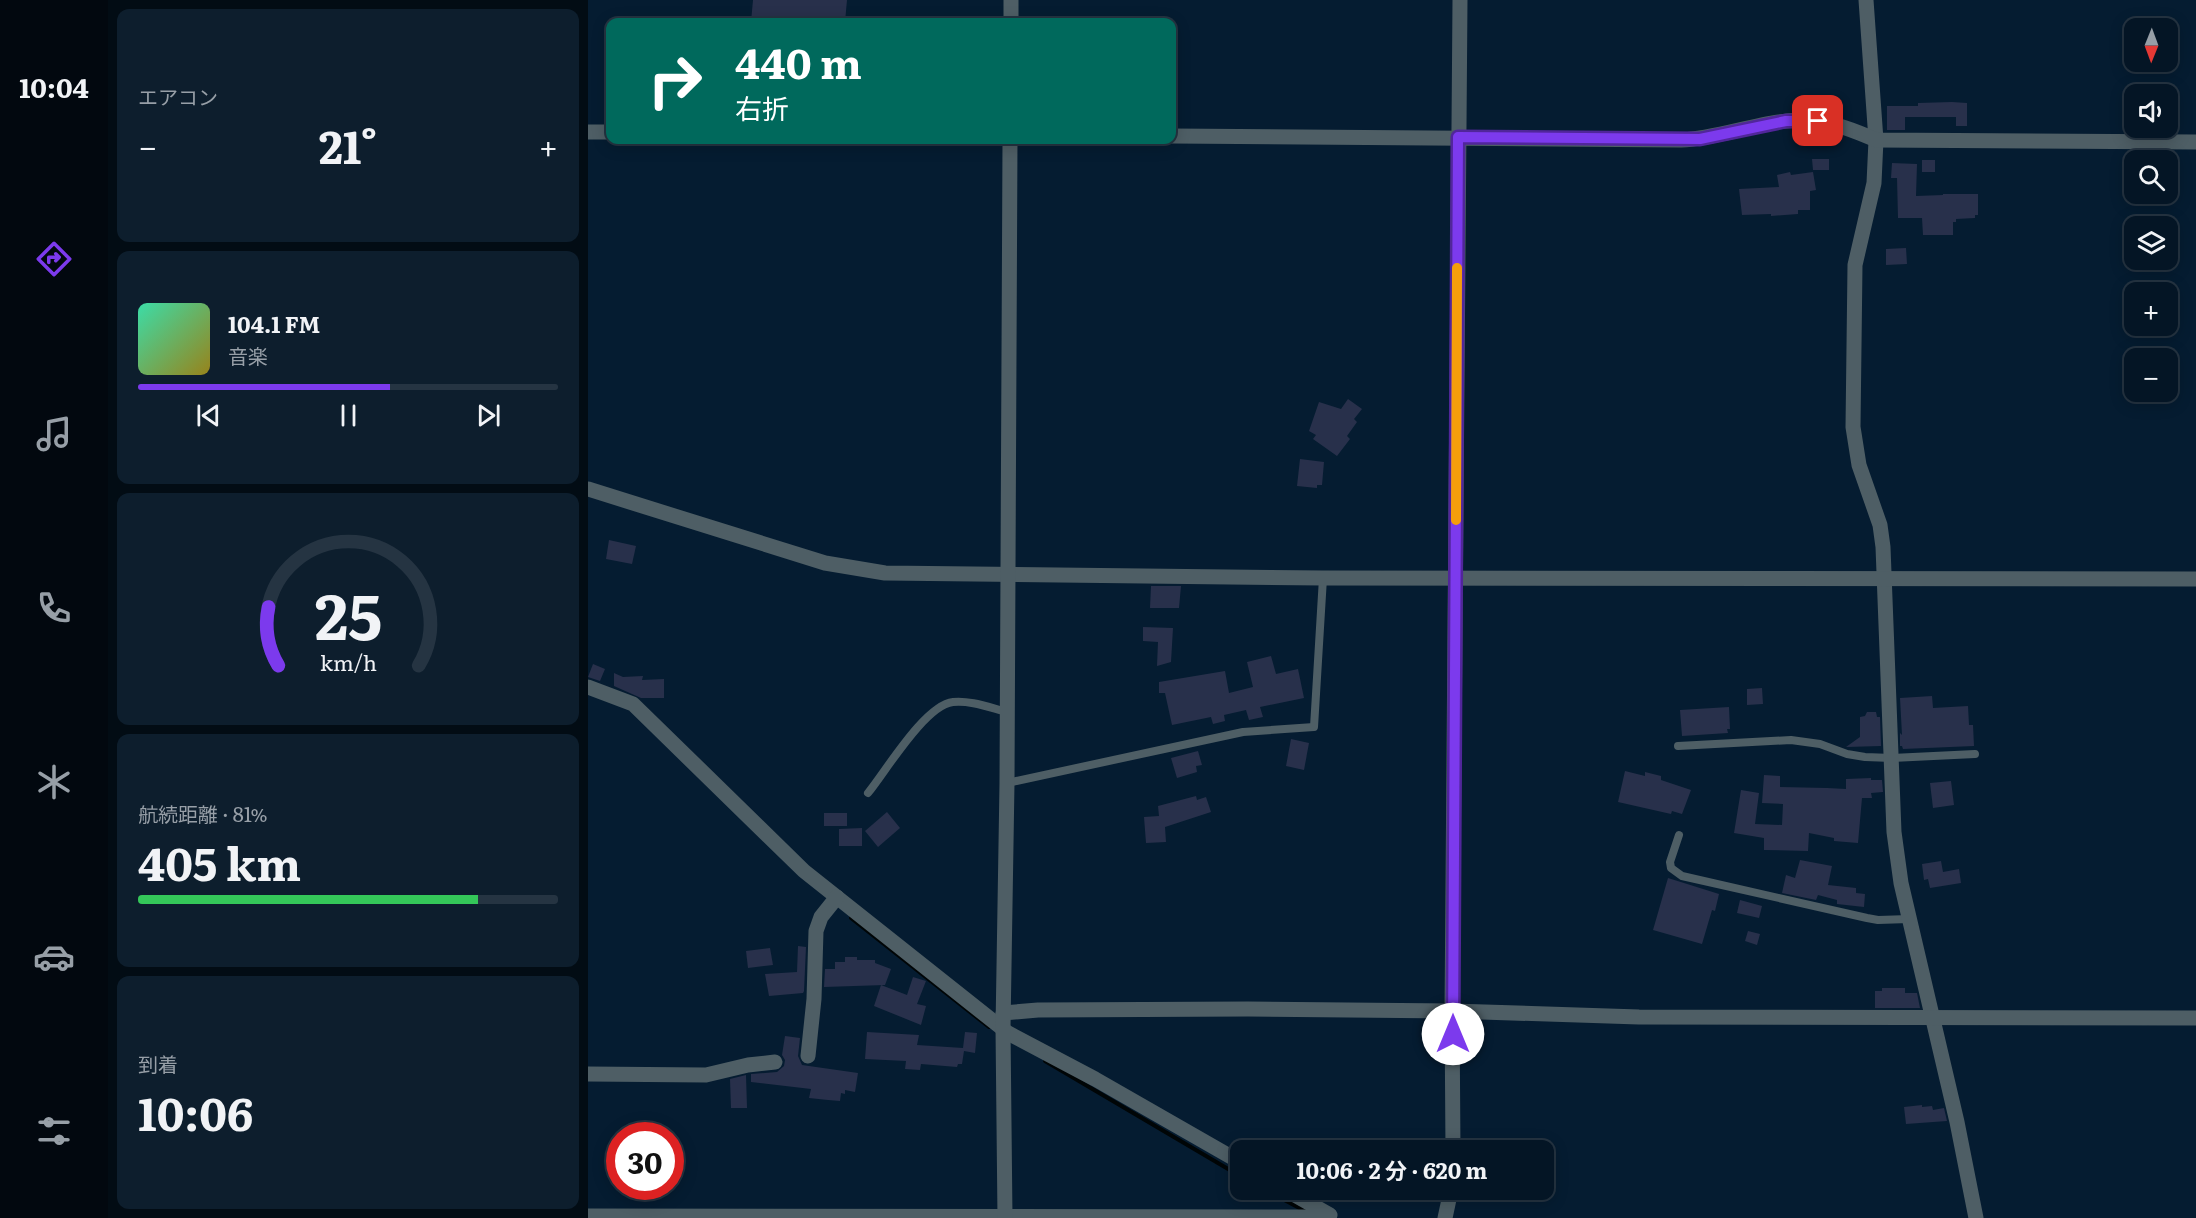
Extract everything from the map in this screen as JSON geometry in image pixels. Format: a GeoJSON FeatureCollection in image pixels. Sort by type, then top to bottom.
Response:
{"type":"FeatureCollection","features":[{"type":"Feature","properties":{"kind":"street"},"geometry":{"type":"LineString","coordinates":[[1011,0],[1011,18]]}},
{"type":"Feature","properties":{"kind":"street"},"geometry":{"type":"LineString","coordinates":[[1454,1140],[1452,1011],[1460,0]]}},
{"type":"Feature","properties":{"kind":"street"},"geometry":{"type":"LineString","coordinates":[[1866,0],[1876,140],[1873,193],[1855,265],[1852,427],[1859,465],[1880,525],[1894,832],[1901,883],[1957,1122],[1976,1218]]}},
{"type":"Feature","properties":{"kind":"street"},"geometry":{"type":"LineString","coordinates":[[1176,136],[1700,139],[1786,121],[1818,121],[1876,140],[2196,142]]}},
{"type":"Feature","properties":{"kind":"street"},"geometry":{"type":"LineString","coordinates":[[588,132],[606,132]]}},
{"type":"Feature","properties":{"kind":"street"},"geometry":{"type":"LineString","coordinates":[[1005,1217],[1003,1021],[1008,712],[1010,144]]}},
{"type":"Feature","properties":{"kind":"street"},"geometry":{"type":"LineString","coordinates":[[588,489],[794,554],[835,565],[885,573],[1323,578],[2196,579]]}},
{"type":"Feature","properties":{"kind":"street"},"geometry":{"type":"LineString","coordinates":[[588,687],[633,704],[804,871],[1003,1021],[1008,1034],[1095,1079],[1230,1156]]}},
{"type":"Feature","properties":{"kind":"street"},"geometry":{"type":"LineString","coordinates":[[808,1056],[814,999],[816,931],[820,917],[837,897]]}},
{"type":"Feature","properties":{"kind":"street"},"geometry":{"type":"LineString","coordinates":[[1003,1021],[1038,1010],[1452,1011],[1639,1017],[2196,1018]]}},
{"type":"Feature","properties":{"kind":"street"},"geometry":{"type":"LineString","coordinates":[[588,1074],[706,1075],[748,1065],[775,1062]]}},
{"type":"Feature","properties":{"kind":"street"},"geometry":{"type":"LineString","coordinates":[[1303,1200],[1331,1216]]}},
{"type":"Feature","properties":{"kind":"street"},"geometry":{"type":"LineString","coordinates":[[1445,1218],[1449,1200]]}},
{"type":"Feature","properties":{"kind":"street"},"geometry":{"type":"LineString","coordinates":[[588,1216],[1331,1216]]}},
{"type":"Feature","properties":{"kind":"lane"},"geometry":{"type":"LineString","coordinates":[[1007,783],[1243,732],[1314,727],[1323,578]]}},
{"type":"Feature","properties":{"kind":"lane"},"geometry":{"type":"LineString","coordinates":[[868,793],[919,726],[939,706],[955,701],[1008,712]]}},
{"type":"Feature","properties":{"kind":"lane"},"geometry":{"type":"LineString","coordinates":[[1678,746],[1791,740],[1820,744],[1855,756],[1892,758],[1975,754]]}},
{"type":"Feature","properties":{"kind":"lane"},"geometry":{"type":"LineString","coordinates":[[1679,836],[1670,862],[1671,868],[1682,876],[1867,918],[1909,919]]}},
{"type":"Feature","properties":{"kind":"building"},"geometry":{"type":"Polygon","coordinates":[[[753,0],[847,0],[845,18],[751,18],[753,0]]]}},
{"type":"Feature","properties":{"kind":"building"},"geometry":{"type":"Polygon","coordinates":[[[1918,103],[1967,103],[1967,126],[1956,126],[1956,117],[1905,117],[1905,130],[1887,130],[1887,106],[1918,106],[1918,103]]]}},
{"type":"Feature","properties":{"kind":"building"},"geometry":{"type":"Polygon","coordinates":[[[1812,159],[1829,159],[1829,170],[1813,170],[1812,159]]]}},
{"type":"Feature","properties":{"kind":"building"},"geometry":{"type":"Polygon","coordinates":[[[1922,160],[1935,160],[1935,172],[1922,172],[1922,160]]]}},
{"type":"Feature","properties":{"kind":"building"},"geometry":{"type":"Polygon","coordinates":[[[1892,163],[1917,164],[1916,196],[1978,194],[1978,215],[1975,215],[1975,218],[1956,219],[1956,222],[1953,222],[1953,235],[1923,235],[1922,218],[1898,218],[1897,178],[1891,178],[1892,163]]]}},
{"type":"Feature","properties":{"kind":"building"},"geometry":{"type":"Polygon","coordinates":[[[1790,172],[1791,175],[1813,172],[1816,190],[1810,191],[1810,210],[1798,210],[1798,214],[1771,216],[1771,214],[1742,215],[1739,189],[1779,187],[1777,175],[1790,172]]]}},
{"type":"Feature","properties":{"kind":"building"},"geometry":{"type":"Polygon","coordinates":[[[1906,248],[1907,264],[1886,265],[1886,249],[1906,248]]]}},
{"type":"Feature","properties":{"kind":"building"},"geometry":{"type":"Polygon","coordinates":[[[1348,399],[1362,409],[1354,419],[1357,422],[1347,436],[1350,439],[1337,456],[1313,439],[1316,435],[1309,431],[1319,402],[1341,409],[1348,399]]]}},
{"type":"Feature","properties":{"kind":"building"},"geometry":{"type":"Polygon","coordinates":[[[1300,459],[1324,462],[1322,485],[1317,485],[1317,488],[1297,486],[1300,459]]]}},
{"type":"Feature","properties":{"kind":"building"},"geometry":{"type":"Polygon","coordinates":[[[609,540],[636,546],[632,564],[606,559],[609,540]]]}},
{"type":"Feature","properties":{"kind":"building"},"geometry":{"type":"Polygon","coordinates":[[[1151,586],[1181,586],[1179,608],[1150,608],[1151,586]]]}},
{"type":"Feature","properties":{"kind":"building"},"geometry":{"type":"Polygon","coordinates":[[[1143,627],[1173,628],[1171,662],[1157,666],[1158,642],[1143,641],[1143,627]]]}},
{"type":"Feature","properties":{"kind":"building"},"geometry":{"type":"Polygon","coordinates":[[[1271,656],[1276,674],[1298,669],[1304,698],[1260,707],[1263,717],[1249,720],[1246,710],[1224,715],[1225,721],[1213,724],[1211,717],[1172,725],[1165,693],[1159,693],[1159,682],[1225,671],[1229,693],[1253,687],[1247,662],[1271,656]]]}},
{"type":"Feature","properties":{"kind":"building"},"geometry":{"type":"Polygon","coordinates":[[[593,664],[605,669],[600,681],[588,677],[593,664]]]}},
{"type":"Feature","properties":{"kind":"building"},"geometry":{"type":"Polygon","coordinates":[[[614,673],[623,677],[643,676],[642,680],[664,679],[664,698],[641,698],[614,686],[614,673]]]}},
{"type":"Feature","properties":{"kind":"building"},"geometry":{"type":"Polygon","coordinates":[[[1762,688],[1763,704],[1747,705],[1747,689],[1762,688]]]}},
{"type":"Feature","properties":{"kind":"building"},"geometry":{"type":"Polygon","coordinates":[[[1932,696],[1933,708],[1968,706],[1969,725],[1973,725],[1974,746],[1903,749],[1900,746],[1900,733],[1902,735],[1900,698],[1932,696]]]}},
{"type":"Feature","properties":{"kind":"building"},"geometry":{"type":"Polygon","coordinates":[[[1729,707],[1730,729],[1727,729],[1728,733],[1682,736],[1680,710],[1729,707]]]}},
{"type":"Feature","properties":{"kind":"building"},"geometry":{"type":"Polygon","coordinates":[[[1867,712],[1876,712],[1877,717],[1880,717],[1881,746],[1846,747],[1860,737],[1860,717],[1865,716],[1867,712]]]}},
{"type":"Feature","properties":{"kind":"building"},"geometry":{"type":"Polygon","coordinates":[[[1291,739],[1309,743],[1304,770],[1286,766],[1291,739]]]}},
{"type":"Feature","properties":{"kind":"building"},"geometry":{"type":"Polygon","coordinates":[[[1198,751],[1202,765],[1196,766],[1197,772],[1177,778],[1171,758],[1198,751]]]}},
{"type":"Feature","properties":{"kind":"building"},"geometry":{"type":"Polygon","coordinates":[[[1625,771],[1645,776],[1645,772],[1661,776],[1661,780],[1691,790],[1682,814],[1672,811],[1671,814],[1618,802],[1625,771]]]}},
{"type":"Feature","properties":{"kind":"building"},"geometry":{"type":"Polygon","coordinates":[[[1764,775],[1780,776],[1780,787],[1846,789],[1846,779],[1871,778],[1871,780],[1882,780],[1883,792],[1871,793],[1872,798],[1862,798],[1858,843],[1834,841],[1834,838],[1809,833],[1808,851],[1764,850],[1764,838],[1734,833],[1741,790],[1759,793],[1755,824],[1782,825],[1783,804],[1762,803],[1764,775]]]}},
{"type":"Feature","properties":{"kind":"building"},"geometry":{"type":"Polygon","coordinates":[[[1951,781],[1954,805],[1933,808],[1930,783],[1951,781]]]}},
{"type":"Feature","properties":{"kind":"building"},"geometry":{"type":"Polygon","coordinates":[[[1196,796],[1197,800],[1206,797],[1211,812],[1165,827],[1166,842],[1146,843],[1144,817],[1159,816],[1158,806],[1196,796]]]}},
{"type":"Feature","properties":{"kind":"building"},"geometry":{"type":"Polygon","coordinates":[[[887,812],[900,828],[878,847],[865,831],[887,812]]]}},
{"type":"Feature","properties":{"kind":"building"},"geometry":{"type":"Polygon","coordinates":[[[824,813],[847,813],[847,826],[824,826],[824,813]]]}},
{"type":"Feature","properties":{"kind":"building"},"geometry":{"type":"Polygon","coordinates":[[[862,828],[862,846],[839,846],[839,829],[862,828]]]}},
{"type":"Feature","properties":{"kind":"building"},"geometry":{"type":"Polygon","coordinates":[[[1800,860],[1832,866],[1828,885],[1856,888],[1856,893],[1865,894],[1864,907],[1837,904],[1837,900],[1818,895],[1816,900],[1782,893],[1786,875],[1795,878],[1800,860]]]}},
{"type":"Feature","properties":{"kind":"building"},"geometry":{"type":"Polygon","coordinates":[[[1941,861],[1943,872],[1959,869],[1961,883],[1930,888],[1928,879],[1924,880],[1922,864],[1941,861]]]}},
{"type":"Feature","properties":{"kind":"building"},"geometry":{"type":"Polygon","coordinates":[[[1668,878],[1719,894],[1702,944],[1653,930],[1668,878]]]}},
{"type":"Feature","properties":{"kind":"building"},"geometry":{"type":"Polygon","coordinates":[[[1740,900],[1762,906],[1759,918],[1737,913],[1740,900]]]}},
{"type":"Feature","properties":{"kind":"building"},"geometry":{"type":"Polygon","coordinates":[[[1748,931],[1760,934],[1757,945],[1745,941],[1748,931]]]}},
{"type":"Feature","properties":{"kind":"building"},"geometry":{"type":"Polygon","coordinates":[[[798,946],[806,947],[803,993],[769,996],[765,974],[797,972],[798,946]]]}},
{"type":"Feature","properties":{"kind":"building"},"geometry":{"type":"Polygon","coordinates":[[[770,948],[773,965],[748,968],[746,951],[770,948]]]}},
{"type":"Feature","properties":{"kind":"building"},"geometry":{"type":"Polygon","coordinates":[[[845,957],[875,960],[875,963],[891,969],[885,985],[824,987],[825,969],[835,969],[835,962],[845,962],[845,957]]]}},
{"type":"Feature","properties":{"kind":"building"},"geometry":{"type":"Polygon","coordinates":[[[913,977],[926,981],[917,1004],[926,1006],[921,1025],[874,1006],[881,985],[907,995],[913,977]]]}},
{"type":"Feature","properties":{"kind":"building"},"geometry":{"type":"Polygon","coordinates":[[[1882,988],[1905,988],[1905,993],[1917,993],[1920,1008],[1875,1008],[1875,991],[1882,991],[1882,988]]]}},
{"type":"Feature","properties":{"kind":"building"},"geometry":{"type":"Polygon","coordinates":[[[867,1032],[919,1035],[917,1045],[963,1048],[965,1032],[977,1033],[975,1053],[964,1051],[962,1064],[958,1064],[957,1067],[921,1064],[920,1070],[905,1069],[906,1061],[865,1059],[867,1032]]]}},
{"type":"Feature","properties":{"kind":"building"},"geometry":{"type":"Polygon","coordinates":[[[785,1036],[800,1038],[798,1056],[802,1065],[858,1073],[855,1092],[845,1090],[845,1094],[841,1093],[840,1101],[828,1100],[809,1098],[811,1089],[751,1082],[751,1074],[777,1072],[784,1066],[785,1060],[782,1055],[785,1036]]]}},
{"type":"Feature","properties":{"kind":"building"},"geometry":{"type":"Polygon","coordinates":[[[746,1075],[747,1108],[731,1108],[730,1079],[746,1075]]]}},
{"type":"Feature","properties":{"kind":"building"},"geometry":{"type":"Polygon","coordinates":[[[1922,1105],[1922,1107],[1932,1106],[1933,1110],[1944,1108],[1947,1121],[1906,1124],[1904,1107],[1922,1105]]]}},
{"type":"Feature","properties":{"kind":"waterway"},"geometry":{"type":"LineString","coordinates":[[851,918],[989,1027]]}},
{"type":"Feature","properties":{"kind":"waterway"},"geometry":{"type":"LineString","coordinates":[[1045,1061],[1230,1170]]}},
{"type":"Feature","properties":{"kind":"waterway"},"geometry":{"type":"LineString","coordinates":[[1285,1200],[1305,1211]]}},
{"type":"Feature","properties":{"kind":"slow traffic"},"geometry":{"type":"LineString","coordinates":[[1456,520],[1457,268]]}},
{"type":"Feature","properties":{"kind":"route"},"geometry":{"type":"LineString","coordinates":[[1453,1034],[1458,137],[1681,140],[1700,139],[1786,121],[1818,121]]}}]}
